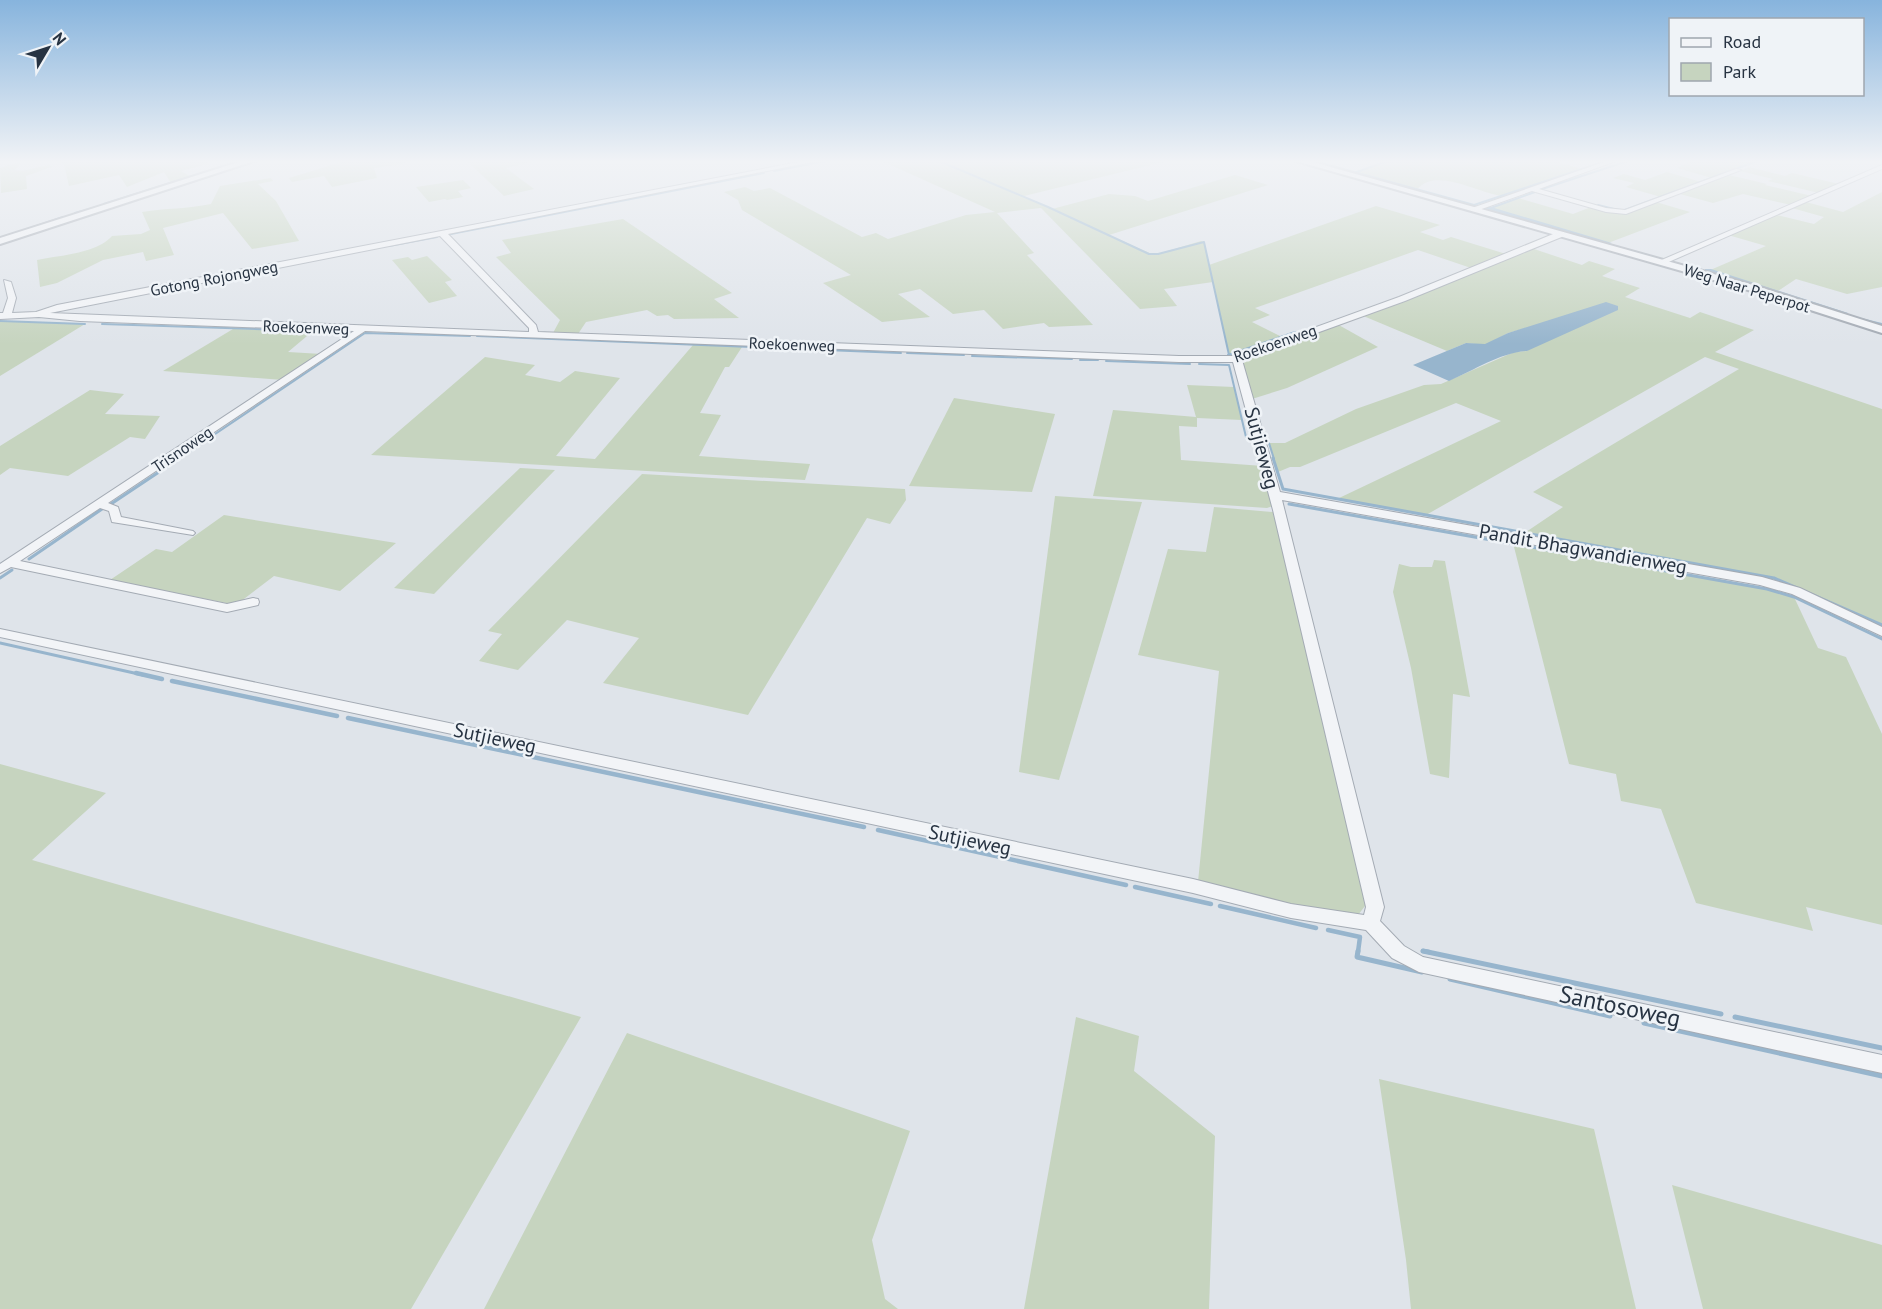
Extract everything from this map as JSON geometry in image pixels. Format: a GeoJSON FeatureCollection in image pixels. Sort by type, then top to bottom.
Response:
{"type":"FeatureCollection","features":[{"type":"Feature","properties":{"kind":"street"},"geometry":{"type":"LineString","coordinates":[[0,241],[59,222]]}},
{"type":"Feature","properties":{"kind":"street","name":"Gotong Rojongweg"},"geometry":{"type":"LineString","coordinates":[[39,314],[57,308],[498,222]]}},
{"type":"Feature","properties":{"kind":"street","name":"Weg Naar Peperpot"},"geometry":{"type":"LineString","coordinates":[[1519,222],[1749,287],[1882,330]]}},
{"type":"Feature","properties":{"kind":"street"},"geometry":{"type":"LineString","coordinates":[[1661,262],[1754,222]]}},
{"type":"Feature","properties":{"kind":"street"},"geometry":{"type":"LineString","coordinates":[[442,233],[533,327],[534,335]]}},
{"type":"Feature","properties":{"kind":"street","name":"Roekoenweg"},"geometry":{"type":"LineString","coordinates":[[4,315],[39,314],[80,318],[363,329],[1179,359],[1237,359],[1402,299],[1561,234]]}},
{"type":"Feature","properties":{"kind":"street"},"geometry":{"type":"LineString","coordinates":[[4,315],[12,298],[7,282]]}},
{"type":"Feature","properties":{"kind":"street","name":"Trisnoweg"},"geometry":{"type":"LineString","coordinates":[[5,566],[363,329]]}},
{"type":"Feature","properties":{"kind":"street","name":"Sutjieweg"},"geometry":{"type":"LineString","coordinates":[[0,633],[1193,886],[1291,911],[1371,923],[1375,907],[1275,495],[1237,359]]}},
{"type":"Feature","properties":{"kind":"street","name":"Pandit Bhagwandienweg"},"geometry":{"type":"LineString","coordinates":[[1275,495],[1762,581],[1796,591],[1882,632]]}},
{"type":"Feature","properties":{"kind":"street"},"geometry":{"type":"LineString","coordinates":[[100,504],[114,508],[116,520],[189,533]]}},
{"type":"Feature","properties":{"kind":"street"},"geometry":{"type":"LineString","coordinates":[[5,566],[227,608],[240,607],[253,602]]}},
{"type":"Feature","properties":{"kind":"street","name":"Santosoweg"},"geometry":{"type":"LineString","coordinates":[[1371,923],[1398,952],[1419,964],[1882,1064]]}},
{"type":"Feature","properties":{"kind":"green space"},"geometry":{"type":"Polygon","coordinates":[[[146,222],[187,222],[163,228],[174,255],[146,261],[143,252],[103,260],[57,283],[40,287],[37,260],[97,247],[112,236],[141,234],[150,230],[146,222]]]}},
{"type":"Feature","properties":{"kind":"green space"},"geometry":{"type":"Polygon","coordinates":[[[230,222],[288,222],[299,241],[252,249],[230,222]]]}},
{"type":"Feature","properties":{"kind":"green space"},"geometry":{"type":"Polygon","coordinates":[[[605,222],[628,222],[732,293],[714,299],[739,318],[674,319],[668,315],[657,316],[647,310],[586,322],[578,334],[553,333],[560,320],[496,257],[511,253],[502,240],[605,222]]]}},
{"type":"Feature","properties":{"kind":"green space"},"geometry":{"type":"Polygon","coordinates":[[[762,222],[834,222],[862,237],[876,233],[888,239],[943,222],[1005,222],[1034,253],[1027,255],[1093,325],[1049,327],[1044,323],[1003,329],[984,310],[953,314],[920,289],[898,294],[930,317],[882,322],[823,283],[851,275],[762,222]]]}},
{"type":"Feature","properties":{"kind":"green space"},"geometry":{"type":"Polygon","coordinates":[[[1055,222],[1150,222],[1109,235],[1154,255],[1201,241],[1204,242],[1209,265],[1330,222],[1430,222],[1440,225],[1420,232],[1443,240],[1451,237],[1506,254],[1471,268],[1418,250],[1255,308],[1270,315],[1252,322],[1282,337],[1229,355],[1213,282],[1164,289],[1177,306],[1140,309],[1055,222]]]}},
{"type":"Feature","properties":{"kind":"green space"},"geometry":{"type":"Polygon","coordinates":[[[1534,222],[1663,222],[1608,243],[1534,222]]]}},
{"type":"Feature","properties":{"kind":"green space"},"geometry":{"type":"Polygon","coordinates":[[[1760,222],[1814,224],[1817,222],[1882,222],[1882,287],[1847,294],[1796,279],[1778,291],[1708,271],[1766,246],[1728,235],[1760,222]]]}},
{"type":"Feature","properties":{"kind":"green space"},"geometry":{"type":"Polygon","coordinates":[[[1531,248],[1582,265],[1589,261],[1615,269],[1602,276],[1640,288],[1625,297],[1690,318],[1700,312],[1754,330],[1715,352],[1882,409],[1882,625],[1774,578],[1526,532],[1563,507],[1533,492],[1739,369],[1705,357],[1426,515],[1337,499],[1501,421],[1456,403],[1300,467],[1290,467],[1278,472],[1269,443],[1285,443],[1356,409],[1424,385],[1441,384],[1514,352],[1527,351],[1552,321],[1508,333],[1485,345],[1466,343],[1447,351],[1361,315],[1531,248]]]}},
{"type":"Feature","properties":{"kind":"green space"},"geometry":{"type":"Polygon","coordinates":[[[427,256],[452,280],[445,282],[457,296],[429,303],[392,260],[408,257],[412,260],[427,256]]]}},
{"type":"Feature","properties":{"kind":"green space"},"geometry":{"type":"Polygon","coordinates":[[[0,321],[85,324],[0,376],[0,321]]]}},
{"type":"Feature","properties":{"kind":"green space"},"geometry":{"type":"Polygon","coordinates":[[[1337,324],[1378,347],[1287,388],[1252,399],[1240,360],[1337,324]]]}},
{"type":"Feature","properties":{"kind":"green space"},"geometry":{"type":"Polygon","coordinates":[[[233,329],[313,331],[288,352],[322,354],[283,380],[163,371],[233,329]]]}},
{"type":"Feature","properties":{"kind":"green space"},"geometry":{"type":"Polygon","coordinates":[[[693,345],[742,347],[729,367],[725,367],[700,413],[721,415],[699,456],[810,464],[805,480],[371,455],[485,357],[535,365],[525,375],[560,382],[575,371],[620,378],[556,456],[595,459],[693,345]]]}},
{"type":"Feature","properties":{"kind":"green space"},"geometry":{"type":"Polygon","coordinates":[[[1187,385],[1234,387],[1242,420],[1197,418],[1197,427],[1179,426],[1181,460],[1263,466],[1273,506],[1267,508],[1093,496],[1113,410],[1196,417],[1187,385]]]}},
{"type":"Feature","properties":{"kind":"green space"},"geometry":{"type":"Polygon","coordinates":[[[90,390],[124,394],[105,414],[160,416],[145,439],[130,437],[68,476],[10,468],[0,475],[0,446],[90,390]]]}},
{"type":"Feature","properties":{"kind":"green space"},"geometry":{"type":"Polygon","coordinates":[[[954,398],[1055,414],[1032,492],[909,486],[954,398]]]}},
{"type":"Feature","properties":{"kind":"green space"},"geometry":{"type":"Polygon","coordinates":[[[520,468],[555,470],[434,594],[394,588],[520,468]]]}},
{"type":"Feature","properties":{"kind":"green space"},"geometry":{"type":"Polygon","coordinates":[[[642,474],[905,489],[906,500],[890,524],[867,518],[748,715],[603,683],[639,638],[567,620],[518,670],[479,661],[502,634],[488,631],[642,474]]]}},
{"type":"Feature","properties":{"kind":"green space"},"geometry":{"type":"Polygon","coordinates":[[[1055,496],[1142,502],[1059,780],[1019,772],[1055,496]]]}},
{"type":"Feature","properties":{"kind":"green space"},"geometry":{"type":"Polygon","coordinates":[[[1214,507],[1273,512],[1365,895],[1365,906],[1358,915],[1290,906],[1198,882],[1219,671],[1138,655],[1168,549],[1206,552],[1214,507]]]}},
{"type":"Feature","properties":{"kind":"green space"},"geometry":{"type":"Polygon","coordinates":[[[224,515],[396,543],[340,591],[274,576],[236,605],[110,580],[156,549],[172,552],[224,515]]]}},
{"type":"Feature","properties":{"kind":"green space"},"geometry":{"type":"Polygon","coordinates":[[[1513,543],[1767,589],[1794,597],[1818,648],[1846,657],[1882,734],[1882,925],[1806,907],[1813,931],[1696,903],[1661,809],[1621,801],[1616,774],[1569,764],[1513,543]]]}},
{"type":"Feature","properties":{"kind":"green space"},"geometry":{"type":"Polygon","coordinates":[[[1434,560],[1445,561],[1470,697],[1453,694],[1449,778],[1430,774],[1411,668],[1393,592],[1399,564],[1411,567],[1432,567],[1434,560]]]}},
{"type":"Feature","properties":{"kind":"green space"},"geometry":{"type":"Polygon","coordinates":[[[0,764],[106,793],[32,860],[581,1017],[411,1309],[0,1309],[0,764]]]}},
{"type":"Feature","properties":{"kind":"green space"},"geometry":{"type":"Polygon","coordinates":[[[1076,1017],[1139,1036],[1134,1071],[1215,1136],[1209,1309],[1024,1309],[1076,1017]]]}},
{"type":"Feature","properties":{"kind":"green space"},"geometry":{"type":"Polygon","coordinates":[[[627,1033],[910,1131],[872,1240],[885,1299],[898,1309],[484,1309],[627,1033]]]}},
{"type":"Feature","properties":{"kind":"green space"},"geometry":{"type":"Polygon","coordinates":[[[1379,1079],[1594,1129],[1636,1309],[1411,1309],[1406,1260],[1379,1079]]]}},
{"type":"Feature","properties":{"kind":"green space"},"geometry":{"type":"Polygon","coordinates":[[[1672,1185],[1882,1245],[1882,1309],[1703,1309],[1672,1185]]]}},
{"type":"Feature","properties":{"kind":"water"},"geometry":{"type":"Polygon","coordinates":[[[1606,302],[1618,306],[1618,310],[1527,351],[1497,358],[1449,381],[1413,365],[1466,343],[1485,344],[1508,333],[1606,302]]]}},
{"type":"Feature","properties":{"kind":"waterway"},"geometry":{"type":"LineString","coordinates":[[16,233],[48,222]]}},
{"type":"Feature","properties":{"kind":"waterway"},"geometry":{"type":"LineString","coordinates":[[451,234],[512,222]]}},
{"type":"Feature","properties":{"kind":"waterway"},"geometry":{"type":"LineString","coordinates":[[1080,222],[1149,254],[1158,254],[1204,242],[1229,355]]}},
{"type":"Feature","properties":{"kind":"waterway"},"geometry":{"type":"LineString","coordinates":[[1534,222],[1608,243]]}},
{"type":"Feature","properties":{"kind":"waterway"},"geometry":{"type":"LineString","coordinates":[[0,238],[7,236]]}},
{"type":"Feature","properties":{"kind":"waterway"},"geometry":{"type":"LineString","coordinates":[[389,246],[437,237]]}},
{"type":"Feature","properties":{"kind":"waterway"},"geometry":{"type":"LineString","coordinates":[[1708,271],[1844,313]]}},
{"type":"Feature","properties":{"kind":"waterway"},"geometry":{"type":"LineString","coordinates":[[1860,319],[1882,326]]}},
{"type":"Feature","properties":{"kind":"waterway"},"geometry":{"type":"LineString","coordinates":[[0,321],[85,324]]}},
{"type":"Feature","properties":{"kind":"waterway"},"geometry":{"type":"LineString","coordinates":[[102,324],[346,332]]}},
{"type":"Feature","properties":{"kind":"waterway"},"geometry":{"type":"LineString","coordinates":[[1229,355],[1295,332]]}},
{"type":"Feature","properties":{"kind":"waterway"},"geometry":{"type":"LineString","coordinates":[[178,459],[365,333],[470,336]]}},
{"type":"Feature","properties":{"kind":"waterway"},"geometry":{"type":"LineString","coordinates":[[477,336],[901,353]]}},
{"type":"Feature","properties":{"kind":"waterway"},"geometry":{"type":"LineString","coordinates":[[907,353],[964,355]]}},
{"type":"Feature","properties":{"kind":"waterway"},"geometry":{"type":"LineString","coordinates":[[972,356],[1072,359]]}},
{"type":"Feature","properties":{"kind":"waterway"},"geometry":{"type":"LineString","coordinates":[[1080,360],[1098,360]]}},
{"type":"Feature","properties":{"kind":"waterway"},"geometry":{"type":"LineString","coordinates":[[1106,361],[1190,364]]}},
{"type":"Feature","properties":{"kind":"waterway"},"geometry":{"type":"LineString","coordinates":[[1199,364],[1229,365],[1246,437]]}},
{"type":"Feature","properties":{"kind":"waterway"},"geometry":{"type":"LineString","coordinates":[[1269,443],[1274,459]]}},
{"type":"Feature","properties":{"kind":"waterway"},"geometry":{"type":"LineString","coordinates":[[111,504],[180,458]]}},
{"type":"Feature","properties":{"kind":"waterway"},"geometry":{"type":"LineString","coordinates":[[1273,458],[1283,489],[1774,578],[1882,625]]}},
{"type":"Feature","properties":{"kind":"waterway"},"geometry":{"type":"LineString","coordinates":[[1289,504],[1767,589],[1794,597],[1882,639]]}},
{"type":"Feature","properties":{"kind":"waterway"},"geometry":{"type":"LineString","coordinates":[[29,559],[105,507]]}},
{"type":"Feature","properties":{"kind":"waterway"},"geometry":{"type":"LineString","coordinates":[[0,578],[12,570]]}},
{"type":"Feature","properties":{"kind":"waterway"},"geometry":{"type":"LineString","coordinates":[[0,643],[143,675]]}},
{"type":"Feature","properties":{"kind":"waterway"},"geometry":{"type":"LineString","coordinates":[[136,673],[162,679]]}},
{"type":"Feature","properties":{"kind":"waterway"},"geometry":{"type":"LineString","coordinates":[[172,681],[337,716]]}},
{"type":"Feature","properties":{"kind":"waterway"},"geometry":{"type":"LineString","coordinates":[[348,718],[864,827]]}},
{"type":"Feature","properties":{"kind":"waterway"},"geometry":{"type":"LineString","coordinates":[[878,830],[1126,885]]}},
{"type":"Feature","properties":{"kind":"waterway"},"geometry":{"type":"LineString","coordinates":[[1135,887],[1211,904]]}},
{"type":"Feature","properties":{"kind":"waterway"},"geometry":{"type":"LineString","coordinates":[[1220,906],[1316,928]]}},
{"type":"Feature","properties":{"kind":"waterway"},"geometry":{"type":"LineString","coordinates":[[1328,930],[1360,937],[1358,952]]}},
{"type":"Feature","properties":{"kind":"waterway"},"geometry":{"type":"LineString","coordinates":[[1358,951],[1357,957],[1422,972]]}},
{"type":"Feature","properties":{"kind":"waterway"},"geometry":{"type":"LineString","coordinates":[[1429,952],[1423,951],[1721,1014]]}},
{"type":"Feature","properties":{"kind":"waterway"},"geometry":{"type":"LineString","coordinates":[[1450,979],[1610,1016]]}},
{"type":"Feature","properties":{"kind":"waterway"},"geometry":{"type":"LineString","coordinates":[[1735,1017],[1882,1048]]}},
{"type":"Feature","properties":{"kind":"waterway"},"geometry":{"type":"LineString","coordinates":[[1644,1023],[1882,1076]]}}]}
